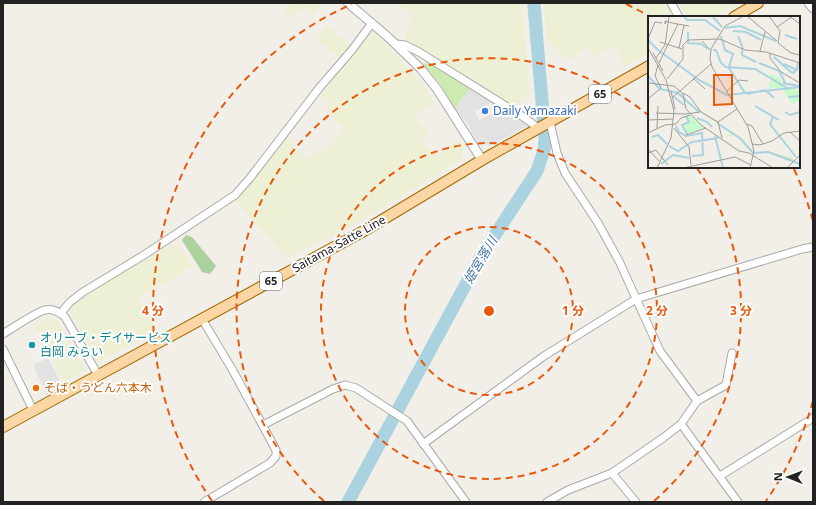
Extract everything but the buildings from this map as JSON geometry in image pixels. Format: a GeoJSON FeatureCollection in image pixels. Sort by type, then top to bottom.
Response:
{"type":"FeatureCollection","features":[{"type":"Feature","properties":{"kind":"main road"},"geometry":{"type":"LineString","coordinates":[[736,16],[758,3]]}},
{"type":"Feature","properties":{"kind":"main road","name":"Saitama-Satte Line"},"geometry":{"type":"LineString","coordinates":[[3,427],[362,232],[482,160],[648,67]]}},
{"type":"Feature","properties":{"kind":"street"},"geometry":{"type":"LineString","coordinates":[[348,3],[396,44],[420,68],[437,89],[482,160]]}},
{"type":"Feature","properties":{"kind":"street"},"geometry":{"type":"LineString","coordinates":[[671,3],[678,16]]}},
{"type":"Feature","properties":{"kind":"street"},"geometry":{"type":"LineString","coordinates":[[808,3],[813,9]]}},
{"type":"Feature","properties":{"kind":"street"},"geometry":{"type":"LineString","coordinates":[[61,313],[83,292],[144,255],[235,195],[372,23]]}},
{"type":"Feature","properties":{"kind":"street"},"geometry":{"type":"LineString","coordinates":[[396,44],[405,45],[419,52],[525,118],[537,129]]}},
{"type":"Feature","properties":{"kind":"street"},"geometry":{"type":"LineString","coordinates":[[550,122],[557,153],[565,173],[598,223],[619,261],[660,352],[697,401]]}},
{"type":"Feature","properties":{"kind":"street"},"geometry":{"type":"LineString","coordinates":[[423,444],[544,356],[636,299],[813,247]]}},
{"type":"Feature","properties":{"kind":"street"},"geometry":{"type":"LineString","coordinates":[[3,334],[44,310],[53,310],[61,313],[65,317],[98,375]]}},
{"type":"Feature","properties":{"kind":"street"},"geometry":{"type":"LineString","coordinates":[[202,319],[276,450],[276,456],[270,463],[204,502]]}},
{"type":"Feature","properties":{"kind":"street"},"geometry":{"type":"LineString","coordinates":[[3,349],[33,410]]}},
{"type":"Feature","properties":{"kind":"street"},"geometry":{"type":"LineString","coordinates":[[547,502],[568,490],[612,473],[681,424],[697,401],[726,384],[732,353]]}},
{"type":"Feature","properties":{"kind":"street"},"geometry":{"type":"LineString","coordinates":[[263,425],[333,389],[345,386],[356,388],[407,420],[466,502]]}},
{"type":"Feature","properties":{"kind":"street"},"geometry":{"type":"LineString","coordinates":[[720,476],[813,418]]}},
{"type":"Feature","properties":{"kind":"street"},"geometry":{"type":"LineString","coordinates":[[681,424],[738,502]]}},
{"type":"Feature","properties":{"kind":"street"},"geometry":{"type":"LineString","coordinates":[[612,473],[636,502]]}},
{"type":"Feature","properties":{"kind":"green space"},"geometry":{"type":"Polygon","coordinates":[[[292,3],[323,3],[314,14],[305,7],[291,19],[284,12],[292,3]]]}},
{"type":"Feature","properties":{"kind":"green space"},"geometry":{"type":"Polygon","coordinates":[[[394,3],[522,3],[530,92],[515,107],[404,41],[412,14],[394,3]]]}},
{"type":"Feature","properties":{"kind":"green space"},"geometry":{"type":"Polygon","coordinates":[[[527,3],[531,3],[541,120],[537,122],[536,98],[527,3]]]}},
{"type":"Feature","properties":{"kind":"green space"},"geometry":{"type":"Polygon","coordinates":[[[544,3],[667,3],[674,16],[648,16],[648,54],[625,67],[615,46],[594,57],[587,46],[570,61],[547,41],[544,3]]]}},
{"type":"Feature","properties":{"kind":"green space"},"geometry":{"type":"Polygon","coordinates":[[[679,3],[738,3],[715,16],[686,16],[679,3]]]}},
{"type":"Feature","properties":{"kind":"green space"},"geometry":{"type":"Polygon","coordinates":[[[327,26],[350,45],[339,58],[316,39],[327,26]]]}},
{"type":"Feature","properties":{"kind":"green space"},"geometry":{"type":"Polygon","coordinates":[[[371,30],[415,76],[434,101],[415,117],[429,133],[421,141],[437,156],[459,139],[464,146],[462,159],[353,225],[287,258],[234,200],[287,138],[306,160],[315,149],[321,155],[344,129],[326,111],[331,103],[321,95],[371,30]]]}},
{"type":"Feature","properties":{"kind":"green space"},"geometry":{"type":"Polygon","coordinates":[[[426,62],[429,62],[470,88],[455,109],[441,85],[424,65],[426,62]]]}},
{"type":"Feature","properties":{"kind":"green space"},"geometry":{"type":"Polygon","coordinates":[[[186,235],[192,237],[216,266],[210,274],[202,272],[182,240],[186,235]]]}},
{"type":"Feature","properties":{"kind":"green space"},"geometry":{"type":"Polygon","coordinates":[[[176,242],[193,266],[138,299],[158,331],[97,363],[70,309],[76,302],[90,292],[176,242]]]}},
{"type":"Feature","properties":{"kind":"green space"},"geometry":{"type":"Polygon","coordinates":[[[45,319],[57,320],[86,370],[64,382],[36,327],[45,319]]]}},
{"type":"Feature","properties":{"kind":"shaded area"},"geometry":{"type":"Polygon","coordinates":[[[470,88],[531,125],[489,146],[477,141],[467,123],[455,109],[470,88]],[[491,103],[475,111],[479,120],[495,112],[491,103]]]}},
{"type":"Feature","properties":{"kind":"shaded area"},"geometry":{"type":"Polygon","coordinates":[[[48,358],[63,387],[47,395],[33,365],[48,358]]]}},
{"type":"Feature","properties":{"kind":"waterway","name":"姫宮落川"},"geometry":{"type":"LineString","coordinates":[[348,502],[480,258],[537,171],[544,150],[545,139],[534,3]]}},
{"type":"Feature","properties":{"kind":"place","name":"Daily Yamazaki"},"geometry":{"type":"Point","coordinates":[485,111]}},
{"type":"Feature","properties":{"kind":"place","name":"オリーブ・デイサービス 白岡 みらい"},"geometry":{"type":"Point","coordinates":[32,345]}},
{"type":"Feature","properties":{"kind":"place","name":"そば・うどん六本木"},"geometry":{"type":"Point","coordinates":[36,388]}}]}
